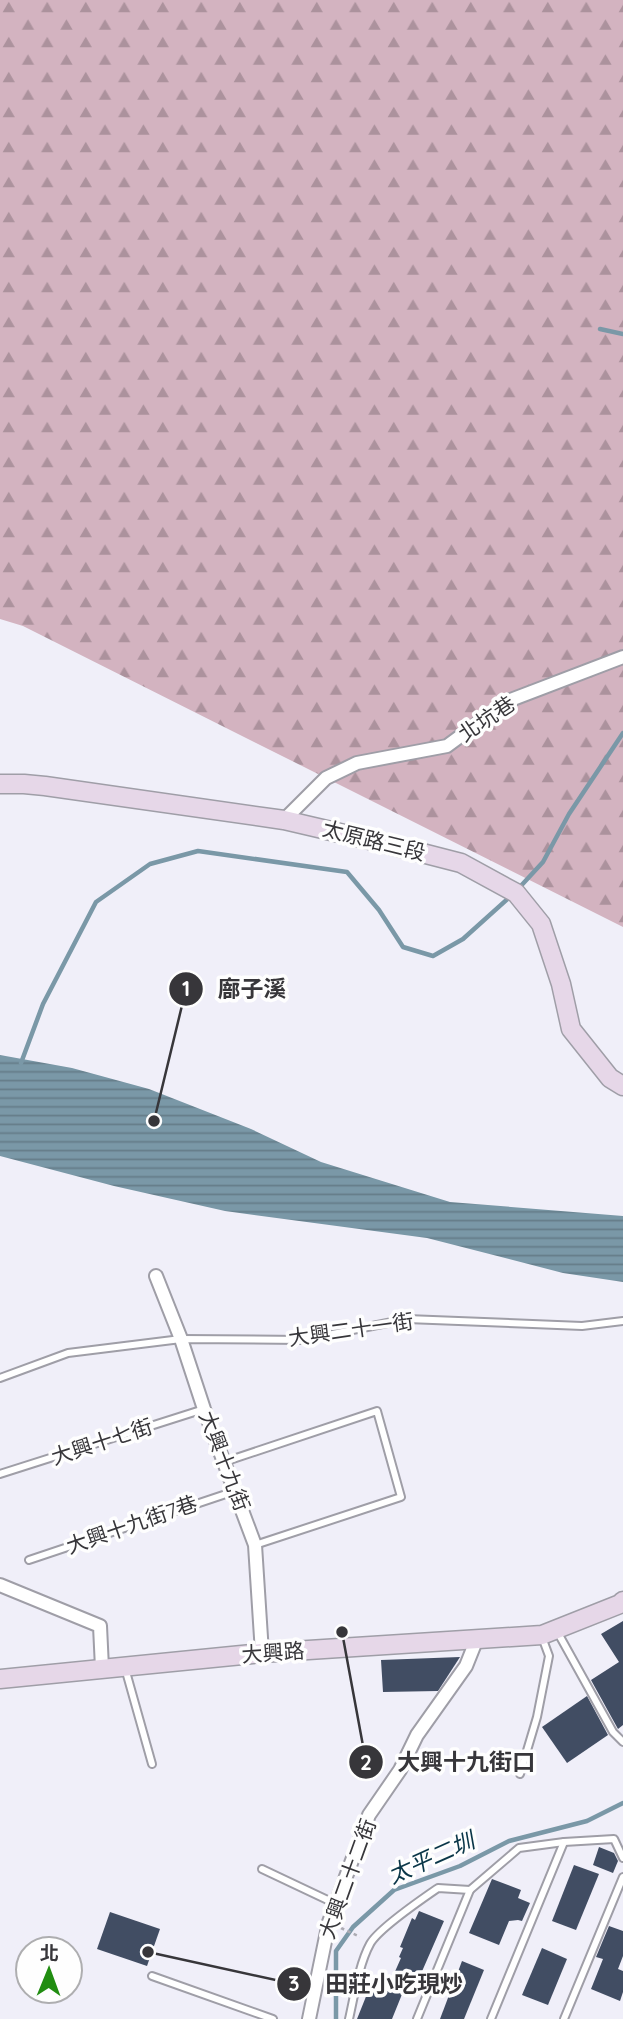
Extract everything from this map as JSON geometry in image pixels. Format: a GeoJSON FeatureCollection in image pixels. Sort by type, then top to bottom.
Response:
{"type":"FeatureCollection","features":[{"type":"Feature","properties":{"kind":"main road","name":"太原路三段"},"geometry":{"type":"LineString","coordinates":[[0,784],[45,786],[284,820],[461,863],[511,890],[541,924],[561,984],[571,1029],[610,1078],[623,1086]]}},
{"type":"Feature","properties":{"kind":"main road","name":"大興路"},"geometry":{"type":"LineString","coordinates":[[0,1679],[262,1653],[475,1641],[549,1633],[622,1605]]}},
{"type":"Feature","properties":{"kind":"street","name":"北坑巷"},"geometry":{"type":"LineString","coordinates":[[284,820],[326,778],[357,763],[447,746],[508,701],[623,657]]}},
{"type":"Feature","properties":{"kind":"street","name":"大興十九街"},"geometry":{"type":"LineString","coordinates":[[156,1276],[255,1545],[262,1653]]}},
{"type":"Feature","properties":{"kind":"street"},"geometry":{"type":"LineString","coordinates":[[0,1586],[100,1626],[102,1668]]}},
{"type":"Feature","properties":{"kind":"street","name":"大興二十二街"},"geometry":{"type":"LineString","coordinates":[[309,2019],[329,1922],[369,1815],[400,1770],[417,1735],[466,1666],[475,1641]]}},
{"type":"Feature","properties":{"kind":"lane","name":"大興二十一街"},"geometry":{"type":"LineString","coordinates":[[0,1378],[68,1353],[181,1339],[303,1340],[407,1319],[582,1326],[623,1321]]}},
{"type":"Feature","properties":{"kind":"lane","name":"大興十七街"},"geometry":{"type":"LineString","coordinates":[[0,1475],[204,1409]]}},
{"type":"Feature","properties":{"kind":"lane"},"geometry":{"type":"LineString","coordinates":[[224,1462],[377,1411],[401,1497],[255,1545]]}},
{"type":"Feature","properties":{"kind":"lane","name":"大興十九街7巷"},"geometry":{"type":"LineString","coordinates":[[29,1560],[235,1491]]}},
{"type":"Feature","properties":{"kind":"lane"},"geometry":{"type":"LineString","coordinates":[[549,1633],[613,1732],[623,1742]]}},
{"type":"Feature","properties":{"kind":"lane"},"geometry":{"type":"LineString","coordinates":[[520,1774],[537,1717],[549,1656],[549,1633]]}},
{"type":"Feature","properties":{"kind":"lane"},"geometry":{"type":"LineString","coordinates":[[124,1666],[152,1764]]}},
{"type":"Feature","properties":{"kind":"lane"},"geometry":{"type":"LineString","coordinates":[[417,2019],[470,1890],[519,1848],[614,1839],[623,1858]]}},
{"type":"Feature","properties":{"kind":"lane"},"geometry":{"type":"LineString","coordinates":[[491,2019],[564,1843]]}},
{"type":"Feature","properties":{"kind":"lane"},"geometry":{"type":"LineString","coordinates":[[262,1869],[337,1904]]}},
{"type":"Feature","properties":{"kind":"lane"},"geometry":{"type":"LineString","coordinates":[[564,2019],[623,1877]]}},
{"type":"Feature","properties":{"kind":"lane"},"geometry":{"type":"LineString","coordinates":[[349,2019],[370,1942],[438,1888],[470,1890]]}},
{"type":"Feature","properties":{"kind":"lane"},"geometry":{"type":"LineString","coordinates":[[152,1976],[273,2019]]}},
{"type":"Feature","properties":{"kind":"path"},"geometry":{"type":"LineString","coordinates":[[329,1922],[370,1942]]}},
{"type":"Feature","properties":{"kind":"green space"},"geometry":{"type":"Polygon","coordinates":[[[0,0],[623,0],[623,927],[23,626],[0,619],[0,0]]]}},
{"type":"Feature","properties":{"kind":"water"},"geometry":{"type":"Polygon","coordinates":[[[0,1055],[72,1068],[149,1089],[251,1129],[321,1162],[450,1202],[623,1216],[623,1282],[563,1273],[427,1238],[225,1211],[0,1156],[0,1055]]]}},
{"type":"Feature","properties":{"kind":"building"},"geometry":{"type":"Polygon","coordinates":[[[623,1621],[623,1725],[618,1729],[591,1680],[619,1662],[601,1634],[623,1621]]]}},
{"type":"Feature","properties":{"kind":"building"},"geometry":{"type":"Polygon","coordinates":[[[460,1657],[438,1691],[383,1692],[381,1660],[460,1657]]]}},
{"type":"Feature","properties":{"kind":"building"},"geometry":{"type":"Polygon","coordinates":[[[587,1696],[608,1735],[567,1763],[542,1727],[587,1696]]]}},
{"type":"Feature","properties":{"kind":"building"},"geometry":{"type":"Polygon","coordinates":[[[599,1847],[614,1853],[618,1861],[613,1873],[593,1865],[599,1847]]]}},
{"type":"Feature","properties":{"kind":"building"},"geometry":{"type":"Polygon","coordinates":[[[574,1865],[599,1874],[576,1930],[552,1921],[574,1865]]]}},
{"type":"Feature","properties":{"kind":"building"},"geometry":{"type":"Polygon","coordinates":[[[492,1879],[521,1890],[518,1898],[530,1903],[522,1921],[509,1921],[499,1945],[469,1933],[492,1879]]]}},
{"type":"Feature","properties":{"kind":"building"},"geometry":{"type":"Polygon","coordinates":[[[419,1911],[444,1921],[420,1976],[411,1972],[392,2019],[357,2019],[373,1979],[389,1985],[401,1958],[399,1957],[403,1948],[400,1947],[412,1918],[415,1920],[419,1911]]]}},
{"type":"Feature","properties":{"kind":"building"},"geometry":{"type":"Polygon","coordinates":[[[110,1912],[160,1929],[147,1966],[97,1949],[110,1912]]]}},
{"type":"Feature","properties":{"kind":"building"},"geometry":{"type":"Polygon","coordinates":[[[609,1926],[623,1931],[623,1956],[618,1969],[623,1971],[620,2001],[591,1989],[603,1959],[596,1957],[609,1926]]]}},
{"type":"Feature","properties":{"kind":"building"},"geometry":{"type":"Polygon","coordinates":[[[542,1948],[567,1959],[548,2005],[522,1995],[542,1948]]]}},
{"type":"Feature","properties":{"kind":"building"},"geometry":{"type":"Polygon","coordinates":[[[462,1961],[484,1970],[464,2019],[440,2019],[462,1961]]]}},
{"type":"Feature","properties":{"kind":"waterway"},"geometry":{"type":"LineString","coordinates":[[600,329],[623,334]]}},
{"type":"Feature","properties":{"kind":"waterway"},"geometry":{"type":"LineString","coordinates":[[518,889],[543,862],[569,814],[623,733]]}},
{"type":"Feature","properties":{"kind":"waterway"},"geometry":{"type":"LineString","coordinates":[[21,1063],[43,1004],[96,902],[150,864],[198,851],[347,872],[379,910],[403,947],[433,956],[463,939],[512,895]]}},
{"type":"Feature","properties":{"kind":"waterway","name":"太平二圳"},"geometry":{"type":"LineString","coordinates":[[336,2019],[336,1951],[353,1927],[394,1890],[460,1866],[509,1841],[587,1821],[623,1803]]}},
{"type":"Feature","properties":{"kind":"place","name":"廍子溪"},"geometry":{"type":"Point","coordinates":[154,1121]}},
{"type":"Feature","properties":{"kind":"place","name":"大興十九街口"},"geometry":{"type":"Point","coordinates":[342,1632]}},
{"type":"Feature","properties":{"kind":"place","name":"田莊小吃現炒"},"geometry":{"type":"Point","coordinates":[148,1952]}}]}
